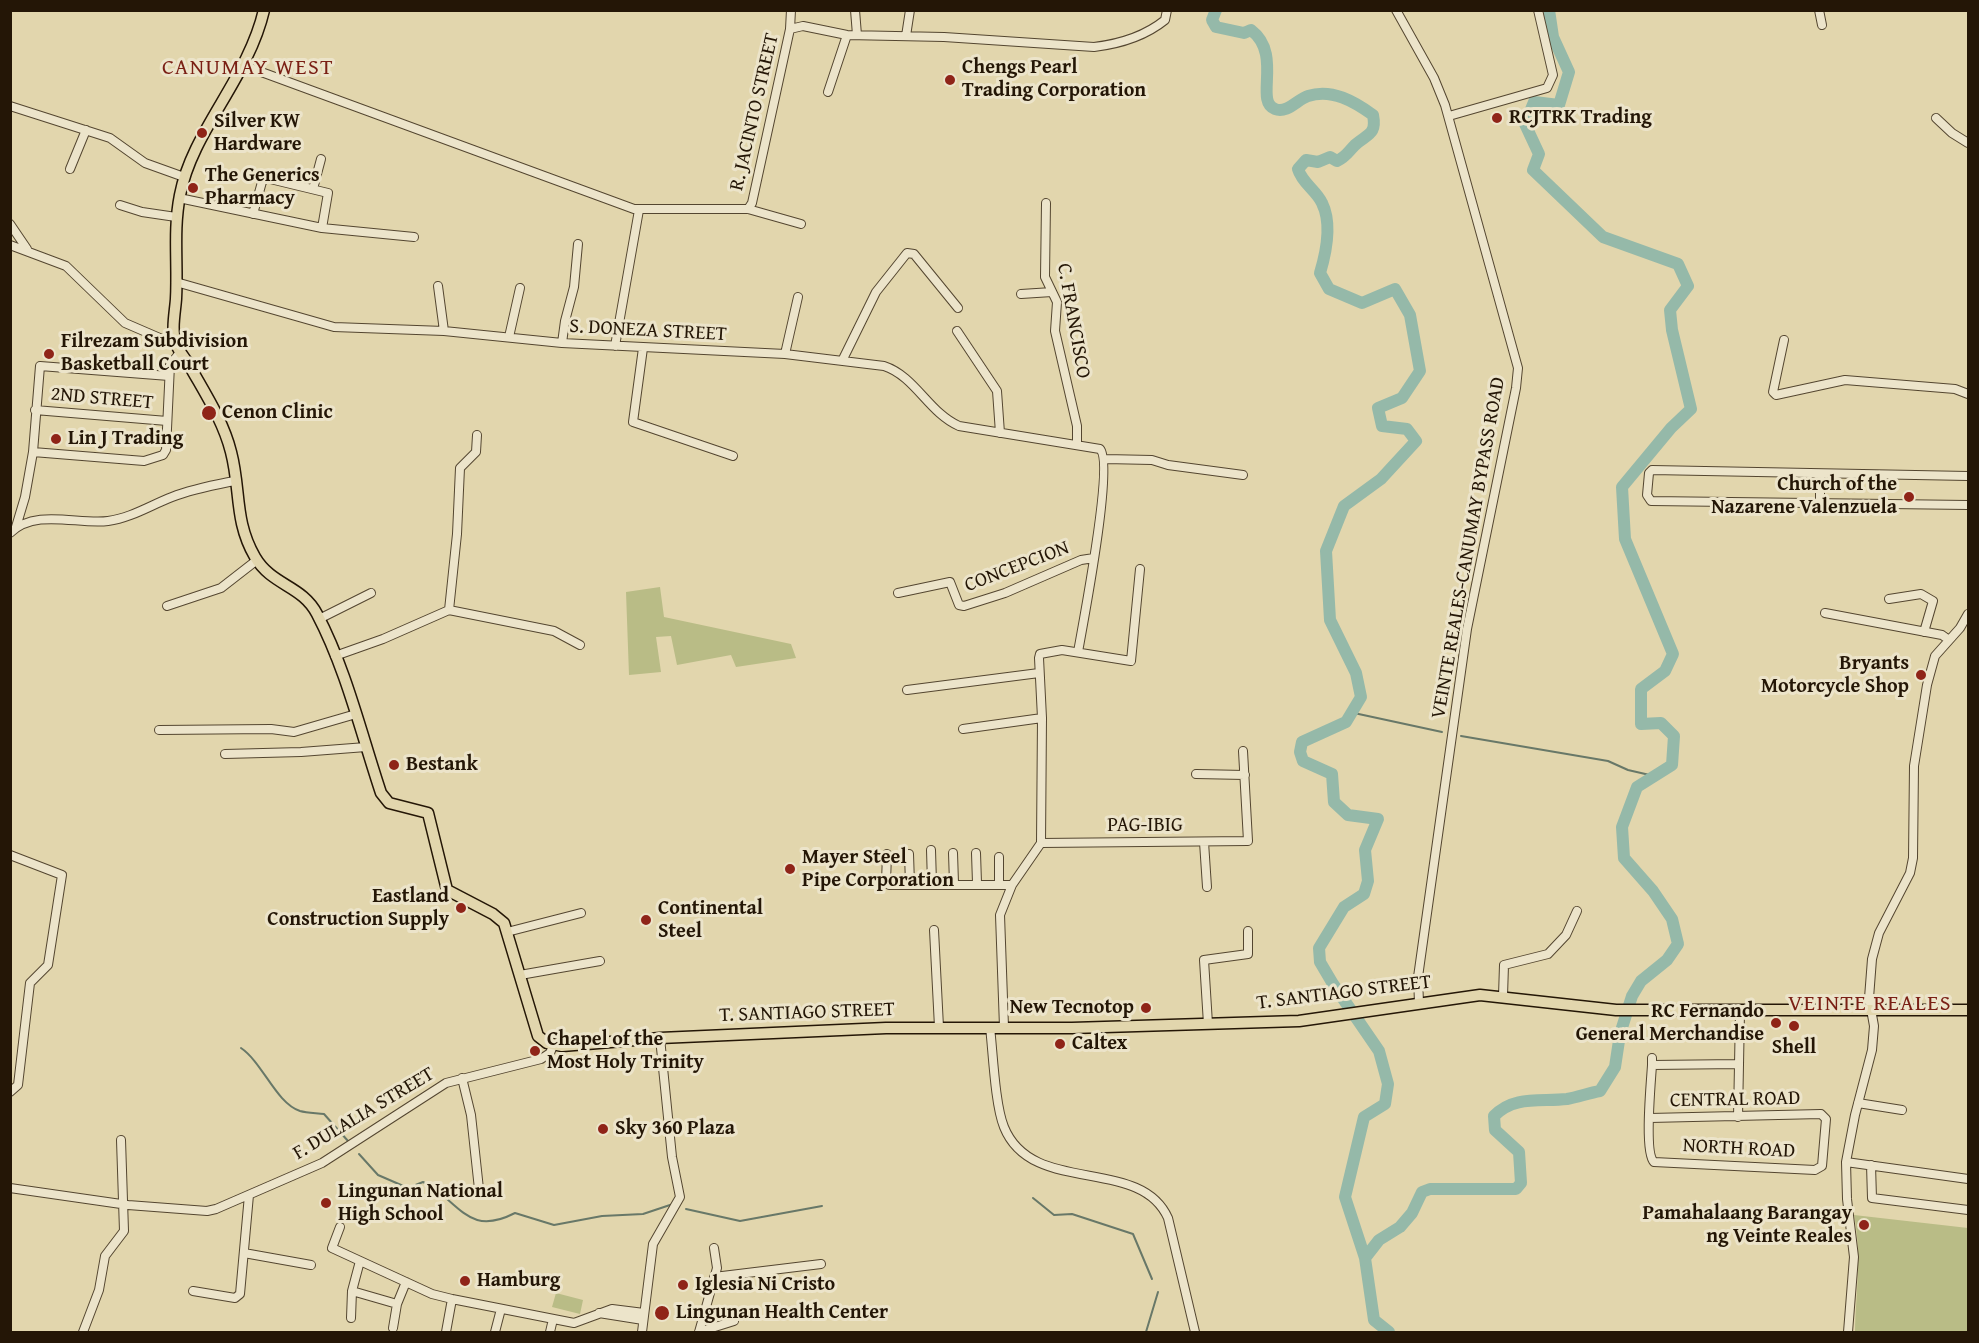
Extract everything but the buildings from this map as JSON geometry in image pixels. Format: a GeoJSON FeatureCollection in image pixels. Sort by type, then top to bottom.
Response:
{"type":"FeatureCollection","features":[{"type":"Feature","properties":{"kind":"main road"},"geometry":{"type":"LineString","coordinates":[[264,10],[259,32],[245,66],[184,177],[176,217],[176,282],[173,322],[178,348],[224,429],[232,455],[239,520],[245,539],[271,578],[307,597],[319,619],[356,714],[381,793],[389,803],[428,813],[447,890],[500,918],[507,932],[538,1036],[553,1046]]}},
{"type":"Feature","properties":{"kind":"main road","name":"T. SANTIAGO STREET"},"geometry":{"type":"LineString","coordinates":[[553,1046],[660,1038],[939,1028],[1299,1021],[1480,995],[1503,996],[1592,1010],[1740,1012],[1968,1010]]}},
{"type":"Feature","properties":{"kind":"street"},"geometry":{"type":"LineString","coordinates":[[790,10],[790,29]]}},
{"type":"Feature","properties":{"kind":"street"},"geometry":{"type":"LineString","coordinates":[[828,92],[852,35],[855,10]]}},
{"type":"Feature","properties":{"kind":"street"},"geometry":{"type":"LineString","coordinates":[[906,36],[910,10]]}},
{"type":"Feature","properties":{"kind":"street","name":"R. JACINTO STREET"},"geometry":{"type":"LineString","coordinates":[[245,66],[639,210],[747,209],[754,193],[790,29],[813,27],[852,35],[1094,47],[1116,45],[1160,25],[1165,20],[1167,10]]}},
{"type":"Feature","properties":{"kind":"street","name":"VEINTE REALES-CANUMAY BYPASS ROAD"},"geometry":{"type":"LineString","coordinates":[[1396,10],[1438,86],[1449,116],[1514,347],[1517,378],[1467,629],[1418,977],[1419,1003]]}},
{"type":"Feature","properties":{"kind":"street"},"geometry":{"type":"LineString","coordinates":[[1449,116],[1547,88],[1553,75],[1538,10]]}},
{"type":"Feature","properties":{"kind":"street"},"geometry":{"type":"LineString","coordinates":[[1819,10],[1822,26]]}},
{"type":"Feature","properties":{"kind":"street"},"geometry":{"type":"LineString","coordinates":[[10,106],[110,138],[145,163],[184,177]]}},
{"type":"Feature","properties":{"kind":"street"},"geometry":{"type":"LineString","coordinates":[[1936,118],[1952,133],[1968,143]]}},
{"type":"Feature","properties":{"kind":"street"},"geometry":{"type":"LineString","coordinates":[[70,169],[86,130]]}},
{"type":"Feature","properties":{"kind":"street"},"geometry":{"type":"LineString","coordinates":[[313,189],[321,159]]}},
{"type":"Feature","properties":{"kind":"street"},"geometry":{"type":"LineString","coordinates":[[253,214],[264,179],[313,189],[328,195],[322,228]]}},
{"type":"Feature","properties":{"kind":"street"},"geometry":{"type":"LineString","coordinates":[[179,198],[322,228],[381,236],[414,237]]}},
{"type":"Feature","properties":{"kind":"street","name":"C. FRANCISCO"},"geometry":{"type":"LineString","coordinates":[[1046,203],[1045,277],[1057,302],[1057,340],[1077,426],[1077,444]]}},
{"type":"Feature","properties":{"kind":"street"},"geometry":{"type":"LineString","coordinates":[[120,205],[142,212],[176,217]]}},
{"type":"Feature","properties":{"kind":"street"},"geometry":{"type":"LineString","coordinates":[[747,209],[801,224]]}},
{"type":"Feature","properties":{"kind":"street"},"geometry":{"type":"LineString","coordinates":[[615,346],[639,210]]}},
{"type":"Feature","properties":{"kind":"street"},"geometry":{"type":"LineString","coordinates":[[10,224],[27,249]]}},
{"type":"Feature","properties":{"kind":"street"},"geometry":{"type":"LineString","coordinates":[[562,343],[574,286],[578,244]]}},
{"type":"Feature","properties":{"kind":"street"},"geometry":{"type":"LineString","coordinates":[[10,245],[27,249],[66,266],[124,323],[178,348],[170,365],[166,450],[163,454],[144,461],[33,452]]}},
{"type":"Feature","properties":{"kind":"street"},"geometry":{"type":"LineString","coordinates":[[843,359],[871,299],[907,253],[914,254],[958,308]]}},
{"type":"Feature","properties":{"kind":"street","name":"S. DONEZA STREET"},"geometry":{"type":"LineString","coordinates":[[176,282],[334,327],[444,331],[562,343],[843,359],[894,369],[953,423],[1000,434],[1100,448],[1105,459]]}},
{"type":"Feature","properties":{"kind":"street"},"geometry":{"type":"LineString","coordinates":[[438,286],[444,331]]}},
{"type":"Feature","properties":{"kind":"street"},"geometry":{"type":"LineString","coordinates":[[509,337],[520,288]]}},
{"type":"Feature","properties":{"kind":"street"},"geometry":{"type":"LineString","coordinates":[[1021,294],[1052,292]]}},
{"type":"Feature","properties":{"kind":"street"},"geometry":{"type":"LineString","coordinates":[[785,354],[798,297]]}},
{"type":"Feature","properties":{"kind":"street"},"geometry":{"type":"LineString","coordinates":[[957,331],[997,391],[1000,434]]}},
{"type":"Feature","properties":{"kind":"street"},"geometry":{"type":"LineString","coordinates":[[1784,340],[1773,392],[1776,395],[1845,380],[1955,389],[1968,393]]}},
{"type":"Feature","properties":{"kind":"street"},"geometry":{"type":"LineString","coordinates":[[643,348],[633,422],[733,456]]}},
{"type":"Feature","properties":{"kind":"street"},"geometry":{"type":"LineString","coordinates":[[13,530],[25,497],[33,452],[38,369],[43,366],[169,376]]}},
{"type":"Feature","properties":{"kind":"street","name":"2ND STREET"},"geometry":{"type":"LineString","coordinates":[[35,410],[166,421]]}},
{"type":"Feature","properties":{"kind":"street"},"geometry":{"type":"LineString","coordinates":[[449,610],[457,534],[460,468],[476,452],[477,435]]}},
{"type":"Feature","properties":{"kind":"street"},"geometry":{"type":"LineString","coordinates":[[1078,652],[1094,558],[1105,459],[1152,460],[1168,465],[1243,475]]}},
{"type":"Feature","properties":{"kind":"street"},"geometry":{"type":"LineString","coordinates":[[1968,476],[1820,475],[1652,470],[1649,473],[1647,495],[1651,501],[1968,505]]}},
{"type":"Feature","properties":{"kind":"street"},"geometry":{"type":"LineString","coordinates":[[1820,475],[1820,503]]}},
{"type":"Feature","properties":{"kind":"street"},"geometry":{"type":"LineString","coordinates":[[13,530],[50,519],[106,522],[195,489],[234,481]]}},
{"type":"Feature","properties":{"kind":"street","name":"CONCEPCION"},"geometry":{"type":"LineString","coordinates":[[898,593],[951,582],[956,600],[959,605],[964,606],[1005,593],[1081,560],[1094,558]]}},
{"type":"Feature","properties":{"kind":"street"},"geometry":{"type":"LineString","coordinates":[[167,606],[221,588],[257,560]]}},
{"type":"Feature","properties":{"kind":"street"},"geometry":{"type":"LineString","coordinates":[[1004,1027],[999,930],[1002,906],[1012,885],[1041,843],[1040,654],[1062,650],[1131,662],[1140,569]]}},
{"type":"Feature","properties":{"kind":"street"},"geometry":{"type":"LineString","coordinates":[[319,619],[371,593]]}},
{"type":"Feature","properties":{"kind":"street"},"geometry":{"type":"LineString","coordinates":[[1889,599],[1921,594],[1933,601],[1924,632]]}},
{"type":"Feature","properties":{"kind":"street"},"geometry":{"type":"LineString","coordinates":[[335,656],[383,639],[449,610],[554,631],[580,645]]}},
{"type":"Feature","properties":{"kind":"street"},"geometry":{"type":"LineString","coordinates":[[1825,613],[1942,635],[1948,640]]}},
{"type":"Feature","properties":{"kind":"street"},"geometry":{"type":"LineString","coordinates":[[1848,1332],[1854,1257],[1847,1199],[1846,1162],[1872,1050],[1874,1026],[1870,1011],[1870,984],[1879,933],[1910,873],[1913,858],[1914,766],[1925,692],[1935,656],[1968,614]]}},
{"type":"Feature","properties":{"kind":"street"},"geometry":{"type":"LineString","coordinates":[[907,690],[1039,673]]}},
{"type":"Feature","properties":{"kind":"street"},"geometry":{"type":"LineString","coordinates":[[159,730],[271,729],[294,732],[356,714]]}},
{"type":"Feature","properties":{"kind":"street"},"geometry":{"type":"LineString","coordinates":[[963,729],[1042,718]]}},
{"type":"Feature","properties":{"kind":"street"},"geometry":{"type":"LineString","coordinates":[[225,754],[366,747]]}},
{"type":"Feature","properties":{"kind":"street"},"geometry":{"type":"LineString","coordinates":[[1196,774],[1245,775],[1244,751]]}},
{"type":"Feature","properties":{"kind":"street","name":"PAG-IBIG"},"geometry":{"type":"LineString","coordinates":[[1041,843],[1248,842],[1245,775]]}},
{"type":"Feature","properties":{"kind":"street"},"geometry":{"type":"LineString","coordinates":[[1204,842],[1207,887]]}},
{"type":"Feature","properties":{"kind":"street"},"geometry":{"type":"LineString","coordinates":[[931,850],[932,883]]}},
{"type":"Feature","properties":{"kind":"street"},"geometry":{"type":"LineString","coordinates":[[953,853],[954,883]]}},
{"type":"Feature","properties":{"kind":"street"},"geometry":{"type":"LineString","coordinates":[[976,853],[977,883]]}},
{"type":"Feature","properties":{"kind":"street"},"geometry":{"type":"LineString","coordinates":[[886,854],[887,884],[1012,885]]}},
{"type":"Feature","properties":{"kind":"street"},"geometry":{"type":"LineString","coordinates":[[909,854],[910,884]]}},
{"type":"Feature","properties":{"kind":"street"},"geometry":{"type":"LineString","coordinates":[[10,855],[63,875],[48,965],[30,983],[18,1085],[10,1092]]}},
{"type":"Feature","properties":{"kind":"street"},"geometry":{"type":"LineString","coordinates":[[999,857],[999,884]]}},
{"type":"Feature","properties":{"kind":"street"},"geometry":{"type":"LineString","coordinates":[[1503,996],[1504,965],[1548,954],[1566,935],[1577,911]]}},
{"type":"Feature","properties":{"kind":"street"},"geometry":{"type":"LineString","coordinates":[[507,932],[581,913]]}},
{"type":"Feature","properties":{"kind":"street"},"geometry":{"type":"LineString","coordinates":[[934,930],[939,1028]]}},
{"type":"Feature","properties":{"kind":"street"},"geometry":{"type":"LineString","coordinates":[[1208,1024],[1204,960],[1248,954],[1248,931]]}},
{"type":"Feature","properties":{"kind":"street"},"geometry":{"type":"LineString","coordinates":[[520,975],[600,961]]}},
{"type":"Feature","properties":{"kind":"street"},"geometry":{"type":"LineString","coordinates":[[1738,1117],[1740,1012]]}},
{"type":"Feature","properties":{"kind":"street"},"geometry":{"type":"LineString","coordinates":[[990,1027],[1004,1128],[1026,1158],[1055,1169],[1126,1185],[1144,1192],[1163,1207],[1195,1332]]}},
{"type":"Feature","properties":{"kind":"street"},"geometry":{"type":"LineString","coordinates":[[642,1332],[653,1244],[680,1197],[672,1157],[660,1038]]}},
{"type":"Feature","properties":{"kind":"street","name":"F. DULALIA STREET"},"geometry":{"type":"LineString","coordinates":[[10,1188],[125,1205],[207,1210],[249,1195],[322,1163],[427,1094],[462,1078],[541,1059],[550,1053],[553,1046]]}},
{"type":"Feature","properties":{"kind":"street"},"geometry":{"type":"LineString","coordinates":[[1650,1118],[1652,1061],[1739,1064]]}},
{"type":"Feature","properties":{"kind":"street"},"geometry":{"type":"LineString","coordinates":[[462,1078],[471,1115],[479,1189]]}},
{"type":"Feature","properties":{"kind":"street"},"geometry":{"type":"LineString","coordinates":[[1858,1103],[1902,1110]]}},
{"type":"Feature","properties":{"kind":"street","name":"CENTRAL ROAD"},"geometry":{"type":"LineString","coordinates":[[1650,1118],[1821,1114],[1826,1119],[1822,1166]]}},
{"type":"Feature","properties":{"kind":"street","name":"NORTH ROAD"},"geometry":{"type":"LineString","coordinates":[[1650,1118],[1649,1156],[1654,1162],[1815,1170],[1822,1166]]}},
{"type":"Feature","properties":{"kind":"street"},"geometry":{"type":"LineString","coordinates":[[83,1332],[99,1290],[105,1256],[124,1231],[125,1205],[121,1140]]}},
{"type":"Feature","properties":{"kind":"street"},"geometry":{"type":"LineString","coordinates":[[1846,1162],[1968,1179]]}},
{"type":"Feature","properties":{"kind":"street"},"geometry":{"type":"LineString","coordinates":[[1871,1165],[1872,1198],[1968,1210]]}},
{"type":"Feature","properties":{"kind":"street"},"geometry":{"type":"LineString","coordinates":[[193,1291],[239,1297],[249,1195]]}},
{"type":"Feature","properties":{"kind":"street"},"geometry":{"type":"LineString","coordinates":[[340,1227],[332,1248],[406,1282],[452,1299],[553,1319],[582,1322],[599,1313],[644,1316]]}},
{"type":"Feature","properties":{"kind":"street"},"geometry":{"type":"LineString","coordinates":[[699,1332],[717,1268],[714,1248]]}},
{"type":"Feature","properties":{"kind":"street"},"geometry":{"type":"LineString","coordinates":[[244,1253],[311,1265]]}},
{"type":"Feature","properties":{"kind":"street"},"geometry":{"type":"LineString","coordinates":[[351,1318],[352,1291],[360,1261]]}},
{"type":"Feature","properties":{"kind":"street"},"geometry":{"type":"LineString","coordinates":[[714,1277],[821,1264]]}},
{"type":"Feature","properties":{"kind":"street"},"geometry":{"type":"LineString","coordinates":[[393,1328],[397,1304],[406,1282]]}},
{"type":"Feature","properties":{"kind":"street"},"geometry":{"type":"LineString","coordinates":[[352,1291],[397,1304]]}},
{"type":"Feature","properties":{"kind":"street"},"geometry":{"type":"LineString","coordinates":[[446,1332],[452,1299]]}},
{"type":"Feature","properties":{"kind":"street"},"geometry":{"type":"LineString","coordinates":[[495,1332],[501,1309]]}},
{"type":"Feature","properties":{"kind":"street"},"geometry":{"type":"LineString","coordinates":[[550,1332],[553,1319]]}},
{"type":"Feature","properties":{"kind":"street"},"geometry":{"type":"LineString","coordinates":[[699,1332],[734,1322]]}},
{"type":"Feature","properties":{"kind":"green space"},"geometry":{"type":"Polygon","coordinates":[[[660,587],[664,617],[791,644],[796,658],[736,667],[731,655],[677,665],[671,636],[656,637],[661,672],[629,675],[626,592],[660,587]]]}},
{"type":"Feature","properties":{"kind":"green space"},"geometry":{"type":"Polygon","coordinates":[[[1854,1215],[1968,1228],[1968,1332],[1855,1332],[1858,1260],[1854,1215]]]}},
{"type":"Feature","properties":{"kind":"green space"},"geometry":{"type":"Polygon","coordinates":[[[556,1293],[583,1300],[580,1314],[552,1307],[556,1293]]]}},
{"type":"Feature","properties":{"kind":"waterway"},"geometry":{"type":"LineString","coordinates":[[1216,10],[1212,20],[1216,27],[1244,33],[1251,30],[1260,40],[1267,64],[1269,105],[1275,109],[1284,110],[1308,96],[1326,94],[1351,101],[1373,115],[1372,130],[1343,158],[1337,161],[1330,157],[1318,162],[1306,160],[1298,169],[1319,198],[1325,211],[1327,238],[1320,273],[1329,289],[1362,303],[1395,289],[1410,315],[1420,371],[1402,398],[1378,408],[1382,426],[1407,429],[1416,441],[1381,479],[1344,506],[1326,551],[1330,620],[1356,673],[1361,697],[1346,722],[1302,742],[1300,752],[1303,761],[1332,774],[1334,802],[1348,815],[1378,819],[1365,850],[1368,881],[1364,894],[1344,907],[1319,948],[1320,962],[1379,1051],[1388,1084],[1385,1104],[1364,1117],[1345,1197],[1365,1258],[1374,1320],[1389,1332]]}},
{"type":"Feature","properties":{"kind":"waterway"},"geometry":{"type":"LineString","coordinates":[[1365,1258],[1379,1240],[1400,1227],[1412,1213],[1422,1192],[1430,1189],[1516,1189],[1521,1183],[1519,1152],[1495,1130],[1494,1116],[1502,1109],[1519,1102],[1567,1099],[1600,1091],[1615,1067],[1620,1034],[1632,996],[1641,981],[1667,960],[1678,944],[1672,919],[1653,891],[1624,858],[1622,827],[1637,787],[1672,765],[1674,736],[1661,723],[1641,724],[1641,689],[1665,671],[1673,654],[1625,539],[1622,487],[1671,428],[1691,409],[1672,330],[1670,310],[1688,286],[1678,264],[1603,237],[1533,170],[1539,154],[1525,124],[1534,102],[1559,105],[1569,72],[1553,37],[1549,10]]}},
{"type":"Feature","properties":{"kind":"waterway"},"geometry":{"type":"LineString","coordinates":[[1354,713],[1442,732]]}},
{"type":"Feature","properties":{"kind":"waterway"},"geometry":{"type":"LineString","coordinates":[[1461,736],[1608,761],[1628,770],[1654,776]]}},
{"type":"Feature","properties":{"kind":"waterway"},"geometry":{"type":"LineString","coordinates":[[241,1048],[291,1107],[303,1112],[324,1114],[348,1141]]}},
{"type":"Feature","properties":{"kind":"waterway"},"geometry":{"type":"LineString","coordinates":[[359,1154],[378,1175],[408,1188],[423,1182],[460,1210],[478,1220],[500,1219],[515,1213],[554,1225],[602,1216],[643,1214],[673,1204]]}},
{"type":"Feature","properties":{"kind":"waterway"},"geometry":{"type":"LineString","coordinates":[[1033,1198],[1054,1215],[1072,1214],[1133,1234],[1152,1279]]}},
{"type":"Feature","properties":{"kind":"waterway"},"geometry":{"type":"LineString","coordinates":[[686,1209],[740,1221],[822,1206]]}},
{"type":"Feature","properties":{"kind":"waterway"},"geometry":{"type":"LineString","coordinates":[[1146,1332],[1158,1292]]}},
{"type":"Feature","properties":{"kind":"place","name":"Chengs Pearl Trading Corporation"},"geometry":{"type":"Point","coordinates":[950,80]}},
{"type":"Feature","properties":{"kind":"place","name":"RCJTRK Trading"},"geometry":{"type":"Point","coordinates":[1497,118]}},
{"type":"Feature","properties":{"kind":"place","name":"Silver KW Hardware"},"geometry":{"type":"Point","coordinates":[202,133]}},
{"type":"Feature","properties":{"kind":"place","name":"The Generics Pharmacy"},"geometry":{"type":"Point","coordinates":[193,188]}},
{"type":"Feature","properties":{"kind":"place","name":"Filrezam Subdivision Basketball Court"},"geometry":{"type":"Point","coordinates":[49,354]}},
{"type":"Feature","properties":{"kind":"place","name":"Cenon Clinic"},"geometry":{"type":"Point","coordinates":[209,413]}},
{"type":"Feature","properties":{"kind":"place","name":"Lin J Trading"},"geometry":{"type":"Point","coordinates":[56,439]}},
{"type":"Feature","properties":{"kind":"place","name":"Church of the Nazarene Valenzuela"},"geometry":{"type":"Point","coordinates":[1909,497]}},
{"type":"Feature","properties":{"kind":"place","name":"Bryants Motorcycle Shop"},"geometry":{"type":"Point","coordinates":[1921,675]}},
{"type":"Feature","properties":{"kind":"place","name":"Bestank"},"geometry":{"type":"Point","coordinates":[394,765]}},
{"type":"Feature","properties":{"kind":"place","name":"Mayer Steel Pipe Corporation"},"geometry":{"type":"Point","coordinates":[790,869]}},
{"type":"Feature","properties":{"kind":"place","name":"Eastland Construction Supply"},"geometry":{"type":"Point","coordinates":[461,908]}},
{"type":"Feature","properties":{"kind":"place","name":"Continental Steel"},"geometry":{"type":"Point","coordinates":[646,920]}},
{"type":"Feature","properties":{"kind":"place","name":"New Tecnotop"},"geometry":{"type":"Point","coordinates":[1146,1008]}},
{"type":"Feature","properties":{"kind":"place","name":"RC Fernando General Merchandise"},"geometry":{"type":"Point","coordinates":[1776,1023]}},
{"type":"Feature","properties":{"kind":"place","name":"Shell"},"geometry":{"type":"Point","coordinates":[1794,1026]}},
{"type":"Feature","properties":{"kind":"place","name":"Caltex"},"geometry":{"type":"Point","coordinates":[1060,1044]}},
{"type":"Feature","properties":{"kind":"place","name":"Chapel of the Most Holy Trinity"},"geometry":{"type":"Point","coordinates":[535,1051]}},
{"type":"Feature","properties":{"kind":"place","name":"Sky 360 Plaza"},"geometry":{"type":"Point","coordinates":[603,1129]}},
{"type":"Feature","properties":{"kind":"place","name":"Lingunan National High School"},"geometry":{"type":"Point","coordinates":[326,1203]}},
{"type":"Feature","properties":{"kind":"place","name":"Pamahalaang Barangay ng Veinte Reales"},"geometry":{"type":"Point","coordinates":[1864,1225]}},
{"type":"Feature","properties":{"kind":"place","name":"Hamburg"},"geometry":{"type":"Point","coordinates":[465,1281]}},
{"type":"Feature","properties":{"kind":"place","name":"Iglesia Ni Cristo"},"geometry":{"type":"Point","coordinates":[683,1285]}},
{"type":"Feature","properties":{"kind":"place","name":"Lingunan Health Center"},"geometry":{"type":"Point","coordinates":[662,1313]}},
{"type":"Feature","properties":{"kind":"district","name":"CANUMAY WEST"},"geometry":{"type":"Point","coordinates":[248,68]}},
{"type":"Feature","properties":{"kind":"district","name":"VEINTE REALES"},"geometry":{"type":"Point","coordinates":[1870,1004]}}]}
